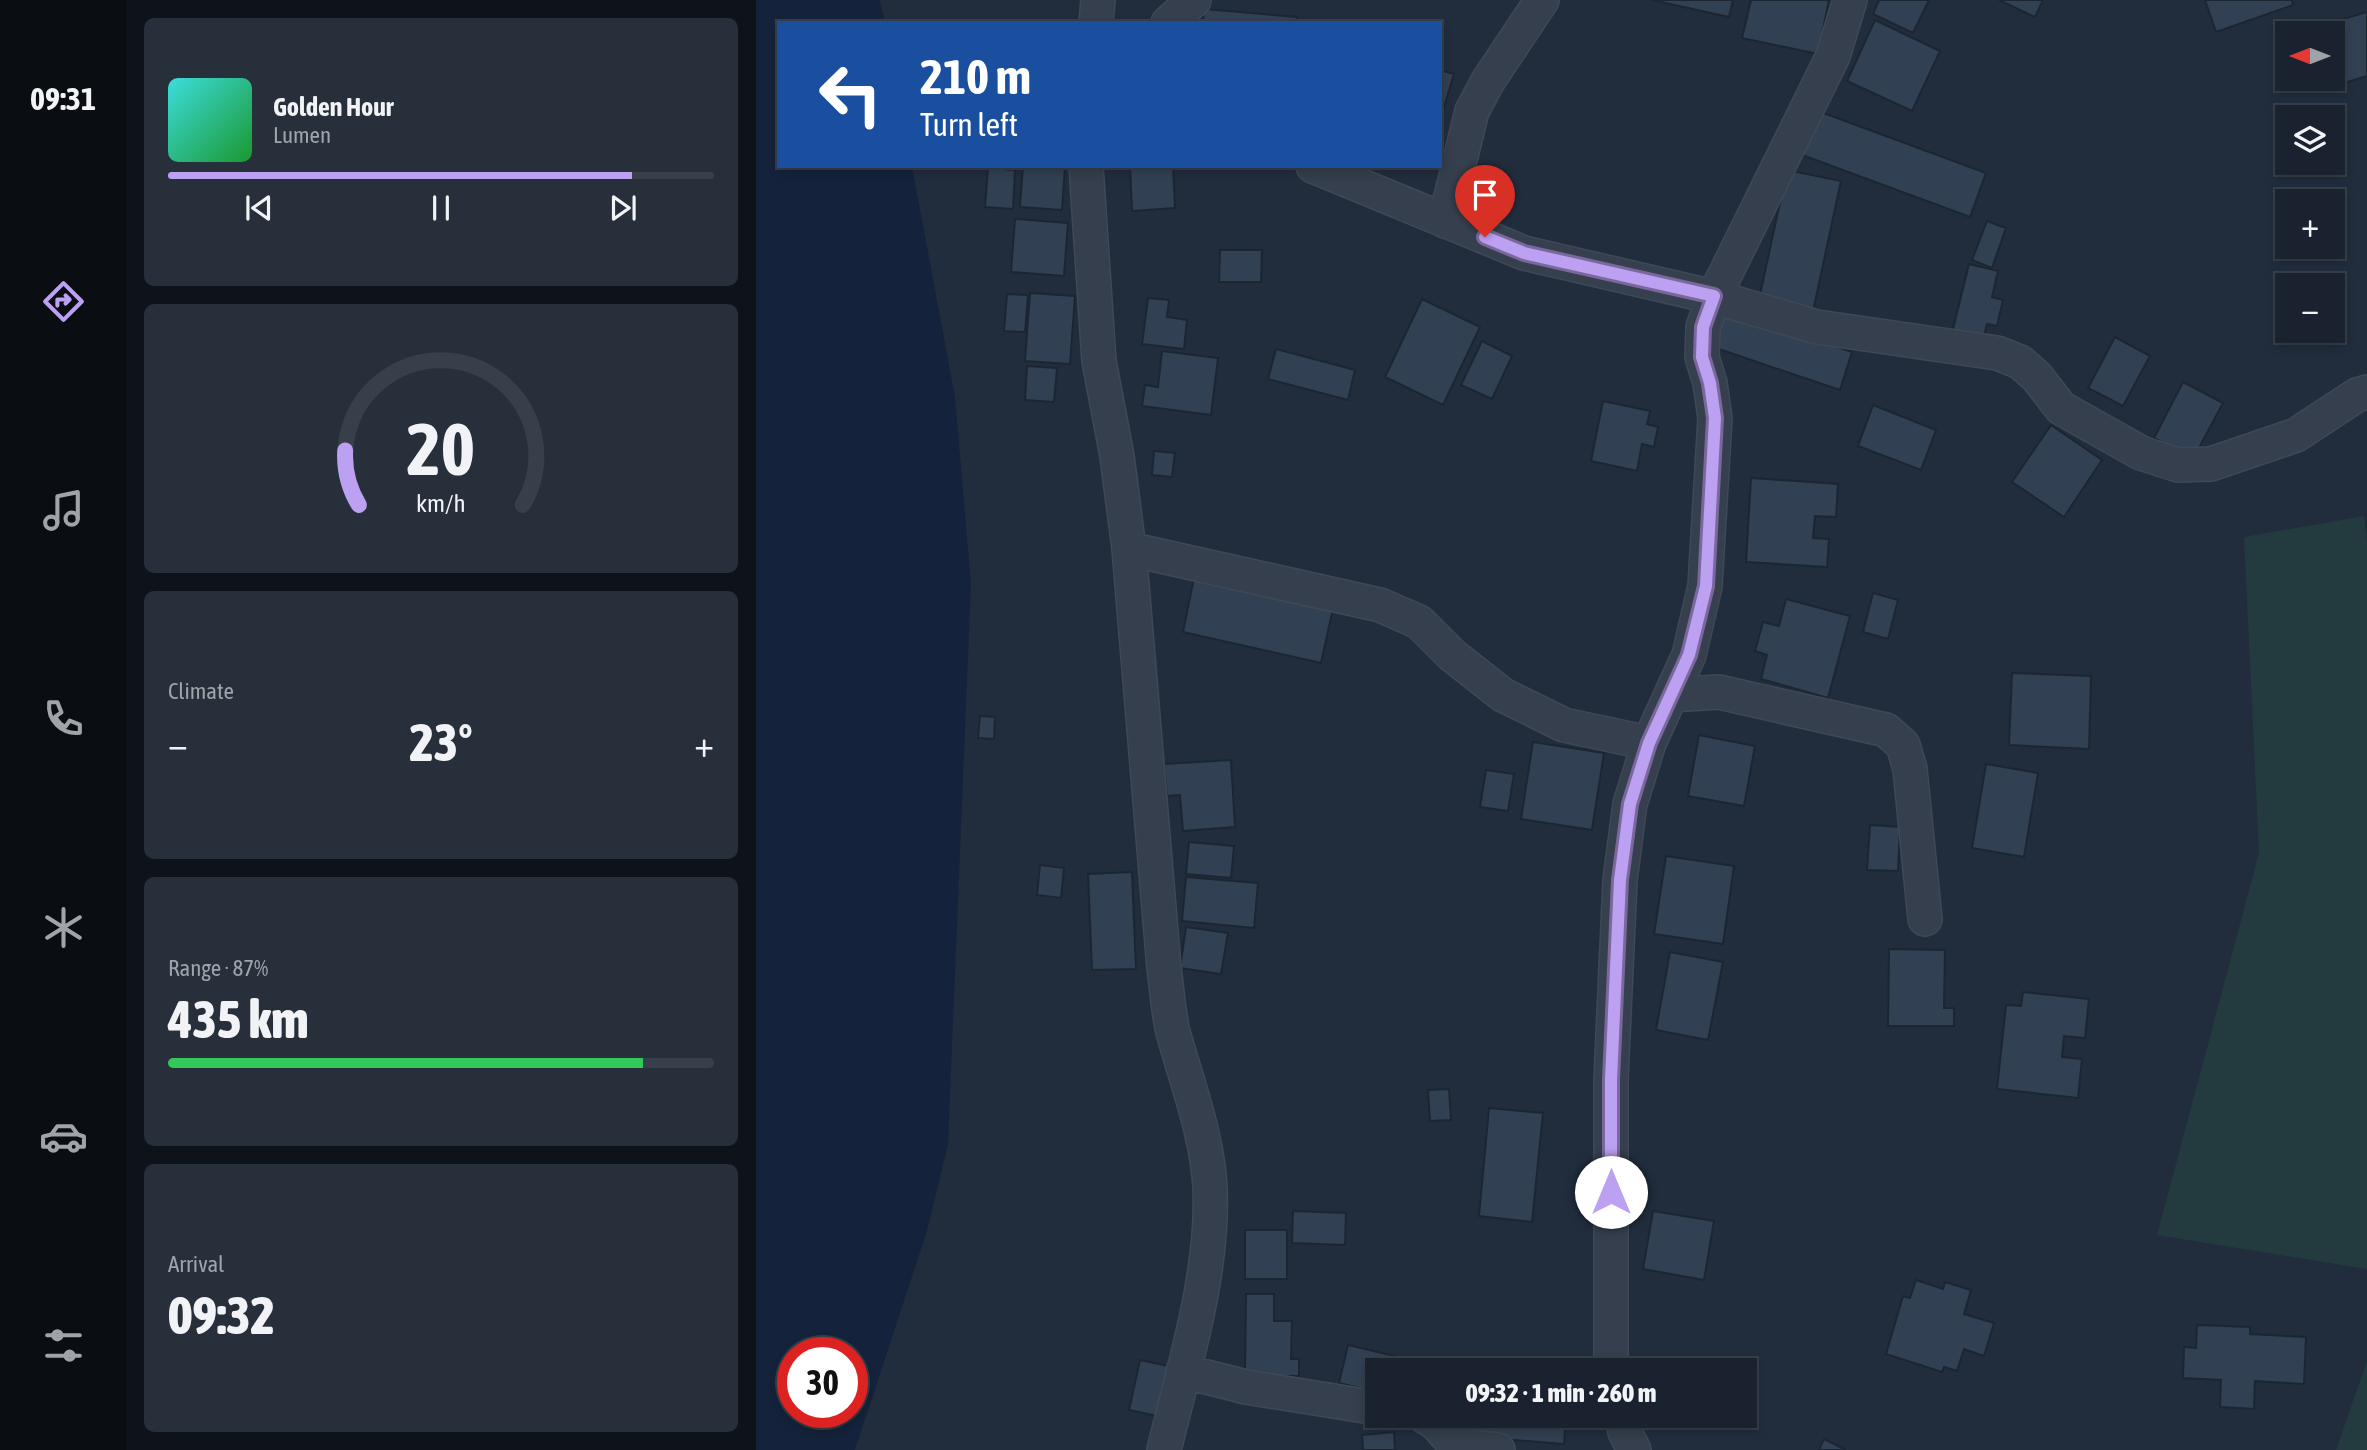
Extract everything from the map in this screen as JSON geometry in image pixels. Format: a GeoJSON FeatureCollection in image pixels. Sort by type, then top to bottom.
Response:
{"type":"FeatureCollection","features":[{"type":"Feature","properties":{"kind":"street"},"geometry":{"type":"LineString","coordinates":[[1096,21],[1098,0]]}},
{"type":"Feature","properties":{"kind":"street"},"geometry":{"type":"LineString","coordinates":[[1170,21],[1194,0]]}},
{"type":"Feature","properties":{"kind":"street"},"geometry":{"type":"LineString","coordinates":[[1445,221],[1472,111],[1488,81],[1542,0]]}},
{"type":"Feature","properties":{"kind":"street"},"geometry":{"type":"LineString","coordinates":[[1611,1358],[1611,1080],[1620,880],[1630,804],[1649,743],[1689,655],[1706,586],[1715,418],[1710,383],[1702,357],[1703,327],[1714,296],[1833,56],[1850,0]]}},
{"type":"Feature","properties":{"kind":"street"},"geometry":{"type":"LineString","coordinates":[[1086,168],[1099,361],[1117,456],[1129,549],[1164,968],[1172,1028],[1202,1132],[1210,1186],[1210,1238],[1203,1284],[1164,1450]]}},
{"type":"Feature","properties":{"kind":"street"},"geometry":{"type":"LineString","coordinates":[[1318,168],[1524,253],[1714,296],[1817,327],[1997,354],[2020,362],[2037,377],[2061,408],[2141,453],[2178,465],[2211,464],[2296,435],[2357,395],[2367,392]]}},
{"type":"Feature","properties":{"kind":"street"},"geometry":{"type":"LineString","coordinates":[[1129,549],[1380,605],[1419,622],[1452,655],[1503,695],[1564,724],[1649,743]]}},
{"type":"Feature","properties":{"kind":"street"},"geometry":{"type":"LineString","coordinates":[[1671,695],[1719,692],[1885,730],[1903,745],[1910,769],[1925,919]]}},
{"type":"Feature","properties":{"kind":"street"},"geometry":{"type":"LineString","coordinates":[[1183,1371],[1246,1387],[1365,1406]]}},
{"type":"Feature","properties":{"kind":"street"},"geometry":{"type":"LineString","coordinates":[[1442,1428],[1451,1440],[1467,1447],[1498,1450]]}},
{"type":"Feature","properties":{"kind":"street"},"geometry":{"type":"LineString","coordinates":[[1624,1428],[1634,1450]]}},
{"type":"Feature","properties":{"kind":"green space"},"geometry":{"type":"Polygon","coordinates":[[[2364,516],[2367,540],[2367,1269],[2157,1235],[2259,853],[2244,537],[2364,516]]]}},
{"type":"Feature","properties":{"kind":"green space"},"geometry":{"type":"Polygon","coordinates":[[[2367,1361],[2367,1450],[2336,1450],[2367,1361]]]}},
{"type":"Feature","properties":{"kind":"water"},"geometry":{"type":"Polygon","coordinates":[[[756,0],[880,0],[885,21],[777,21],[777,168],[912,168],[955,397],[971,584],[948,1144],[927,1231],[868,1410],[868,1337],[777,1337],[777,1428],[862,1428],[855,1450],[756,1450],[756,0]]]}},
{"type":"Feature","properties":{"kind":"building"},"geometry":{"type":"Polygon","coordinates":[[[1652,0],[1733,0],[1729,17],[1652,0]]]}},
{"type":"Feature","properties":{"kind":"building"},"geometry":{"type":"Polygon","coordinates":[[[1751,0],[1829,0],[1818,54],[1742,38],[1751,0]]]}},
{"type":"Feature","properties":{"kind":"building"},"geometry":{"type":"Polygon","coordinates":[[[1879,0],[1929,0],[1913,33],[1873,14],[1879,0]]]}},
{"type":"Feature","properties":{"kind":"building"},"geometry":{"type":"Polygon","coordinates":[[[1999,0],[2043,0],[2035,17],[1999,0]]]}},
{"type":"Feature","properties":{"kind":"building"},"geometry":{"type":"Polygon","coordinates":[[[2205,0],[2292,0],[2293,5],[2216,32],[2205,0]]]}},
{"type":"Feature","properties":{"kind":"building"},"geometry":{"type":"Polygon","coordinates":[[[1204,9],[1297,17],[1297,21],[1190,21],[1190,19],[1203,20],[1204,9]]]}},
{"type":"Feature","properties":{"kind":"building"},"geometry":{"type":"Polygon","coordinates":[[[2367,12],[2367,76],[2345,83],[2345,21],[2337,21],[2367,12]]]}},
{"type":"Feature","properties":{"kind":"building"},"geometry":{"type":"Polygon","coordinates":[[[1875,20],[1940,51],[1912,111],[1847,81],[1875,20]]]}},
{"type":"Feature","properties":{"kind":"building"},"geometry":{"type":"Polygon","coordinates":[[[1442,71],[1454,74],[1442,114],[1442,71]]]}},
{"type":"Feature","properties":{"kind":"building"},"geometry":{"type":"Polygon","coordinates":[[[1818,111],[1986,173],[1970,217],[1802,155],[1818,111]]]}},
{"type":"Feature","properties":{"kind":"building"},"geometry":{"type":"Polygon","coordinates":[[[988,168],[1015,170],[1013,209],[985,207],[988,168]]]}},
{"type":"Feature","properties":{"kind":"building"},"geometry":{"type":"Polygon","coordinates":[[[1023,168],[1065,168],[1062,210],[1020,207],[1023,168]]]}},
{"type":"Feature","properties":{"kind":"building"},"geometry":{"type":"Polygon","coordinates":[[[1130,168],[1173,168],[1175,208],[1132,211],[1130,168]]]}},
{"type":"Feature","properties":{"kind":"building"},"geometry":{"type":"Polygon","coordinates":[[[1787,170],[1841,181],[1812,316],[1758,304],[1787,170]]]}},
{"type":"Feature","properties":{"kind":"building"},"geometry":{"type":"Polygon","coordinates":[[[1015,219],[1068,223],[1064,276],[1011,272],[1015,219]]]}},
{"type":"Feature","properties":{"kind":"building"},"geometry":{"type":"Polygon","coordinates":[[[1987,221],[2006,228],[1992,268],[1972,260],[1987,221]]]}},
{"type":"Feature","properties":{"kind":"building"},"geometry":{"type":"Polygon","coordinates":[[[1220,250],[1262,250],[1261,282],[1219,282],[1220,250]]]}},
{"type":"Feature","properties":{"kind":"building"},"geometry":{"type":"Polygon","coordinates":[[[1969,264],[1998,271],[1992,297],[2003,300],[1997,326],[1987,324],[1982,345],[1951,337],[1969,264]]]}},
{"type":"Feature","properties":{"kind":"building"},"geometry":{"type":"Polygon","coordinates":[[[1030,293],[1075,296],[1070,364],[1025,361],[1030,293]]]}},
{"type":"Feature","properties":{"kind":"building"},"geometry":{"type":"Polygon","coordinates":[[[1007,294],[1028,295],[1025,332],[1004,331],[1007,294]]]}},
{"type":"Feature","properties":{"kind":"building"},"geometry":{"type":"Polygon","coordinates":[[[1148,298],[1169,300],[1167,317],[1187,320],[1184,349],[1142,344],[1148,298]]]}},
{"type":"Feature","properties":{"kind":"building"},"geometry":{"type":"Polygon","coordinates":[[[1422,299],[1480,327],[1443,405],[1385,377],[1422,299]]]}},
{"type":"Feature","properties":{"kind":"building"},"geometry":{"type":"Polygon","coordinates":[[[1726,309],[1852,352],[1840,390],[1713,347],[1726,309]]]}},
{"type":"Feature","properties":{"kind":"building"},"geometry":{"type":"Polygon","coordinates":[[[2115,337],[2150,356],[2123,406],[2088,388],[2115,337]]]}},
{"type":"Feature","properties":{"kind":"building"},"geometry":{"type":"Polygon","coordinates":[[[1482,341],[1512,356],[1492,399],[1461,385],[1482,341]]]}},
{"type":"Feature","properties":{"kind":"building"},"geometry":{"type":"Polygon","coordinates":[[[1276,349],[1355,370],[1348,400],[1268,379],[1276,349]]]}},
{"type":"Feature","properties":{"kind":"building"},"geometry":{"type":"Polygon","coordinates":[[[1162,351],[1218,358],[1211,415],[1142,406],[1145,385],[1158,387],[1162,351]]]}},
{"type":"Feature","properties":{"kind":"building"},"geometry":{"type":"Polygon","coordinates":[[[1027,366],[1057,368],[1054,402],[1025,400],[1027,366]]]}},
{"type":"Feature","properties":{"kind":"building"},"geometry":{"type":"Polygon","coordinates":[[[2183,382],[2223,403],[2193,459],[2154,438],[2183,382]]]}},
{"type":"Feature","properties":{"kind":"building"},"geometry":{"type":"Polygon","coordinates":[[[1603,401],[1650,411],[1647,424],[1658,427],[1654,447],[1642,444],[1637,471],[1591,461],[1603,401]]]}},
{"type":"Feature","properties":{"kind":"building"},"geometry":{"type":"Polygon","coordinates":[[[1873,405],[1936,430],[1921,470],[1858,446],[1873,405]]]}},
{"type":"Feature","properties":{"kind":"building"},"geometry":{"type":"Polygon","coordinates":[[[2051,425],[2102,460],[2064,517],[2012,482],[2051,425]]]}},
{"type":"Feature","properties":{"kind":"building"},"geometry":{"type":"Polygon","coordinates":[[[1154,451],[1175,453],[1172,477],[1152,475],[1154,451]]]}},
{"type":"Feature","properties":{"kind":"building"},"geometry":{"type":"Polygon","coordinates":[[[1751,478],[1838,484],[1836,517],[1815,516],[1813,538],[1829,539],[1827,567],[1746,562],[1751,478]]]}},
{"type":"Feature","properties":{"kind":"building"},"geometry":{"type":"Polygon","coordinates":[[[1195,573],[1334,604],[1321,663],[1183,632],[1195,573]]]}},
{"type":"Feature","properties":{"kind":"building"},"geometry":{"type":"Polygon","coordinates":[[[1873,593],[1898,600],[1888,639],[1863,632],[1873,593]]]}},
{"type":"Feature","properties":{"kind":"building"},"geometry":{"type":"Polygon","coordinates":[[[1786,599],[1850,616],[1828,698],[1761,679],[1767,655],[1755,651],[1763,622],[1779,626],[1786,599]]]}},
{"type":"Feature","properties":{"kind":"building"},"geometry":{"type":"Polygon","coordinates":[[[2012,673],[2091,676],[2089,749],[2009,745],[2012,673]]]}},
{"type":"Feature","properties":{"kind":"building"},"geometry":{"type":"Polygon","coordinates":[[[980,716],[995,717],[994,739],[978,738],[980,716]]]}},
{"type":"Feature","properties":{"kind":"building"},"geometry":{"type":"Polygon","coordinates":[[[1699,735],[1755,746],[1744,806],[1688,796],[1699,735]]]}},
{"type":"Feature","properties":{"kind":"building"},"geometry":{"type":"Polygon","coordinates":[[[1533,742],[1604,753],[1592,830],[1521,819],[1533,742]]]}},
{"type":"Feature","properties":{"kind":"building"},"geometry":{"type":"Polygon","coordinates":[[[1231,760],[1235,827],[1183,831],[1180,795],[1167,796],[1164,764],[1231,760]]]}},
{"type":"Feature","properties":{"kind":"building"},"geometry":{"type":"Polygon","coordinates":[[[1986,764],[2038,773],[2024,857],[1972,848],[1986,764]]]}},
{"type":"Feature","properties":{"kind":"building"},"geometry":{"type":"Polygon","coordinates":[[[1486,770],[1514,774],[1508,811],[1480,807],[1486,770]]]}},
{"type":"Feature","properties":{"kind":"building"},"geometry":{"type":"Polygon","coordinates":[[[1870,825],[1900,827],[1898,871],[1867,870],[1870,825]]]}},
{"type":"Feature","properties":{"kind":"building"},"geometry":{"type":"Polygon","coordinates":[[[1189,842],[1234,846],[1231,878],[1186,874],[1189,842]]]}},
{"type":"Feature","properties":{"kind":"building"},"geometry":{"type":"Polygon","coordinates":[[[1666,856],[1734,866],[1723,944],[1654,934],[1666,856]]]}},
{"type":"Feature","properties":{"kind":"building"},"geometry":{"type":"Polygon","coordinates":[[[1040,865],[1064,868],[1061,898],[1037,895],[1040,865]]]}},
{"type":"Feature","properties":{"kind":"building"},"geometry":{"type":"Polygon","coordinates":[[[1132,872],[1136,969],[1092,970],[1088,874],[1132,872]]]}},
{"type":"Feature","properties":{"kind":"building"},"geometry":{"type":"Polygon","coordinates":[[[1186,877],[1258,883],[1254,928],[1182,921],[1186,877]]]}},
{"type":"Feature","properties":{"kind":"building"},"geometry":{"type":"Polygon","coordinates":[[[1186,927],[1228,933],[1221,974],[1180,968],[1186,927]]]}},
{"type":"Feature","properties":{"kind":"building"},"geometry":{"type":"Polygon","coordinates":[[[1889,949],[1945,950],[1944,1008],[1954,1008],[1954,1026],[1888,1026],[1889,949]]]}},
{"type":"Feature","properties":{"kind":"building"},"geometry":{"type":"Polygon","coordinates":[[[1670,952],[1723,962],[1708,1040],[1656,1030],[1670,952]]]}},
{"type":"Feature","properties":{"kind":"building"},"geometry":{"type":"Polygon","coordinates":[[[2023,992],[2089,999],[2085,1038],[2064,1036],[2062,1057],[2082,1059],[2078,1098],[1997,1089],[2006,1005],[2021,1006],[2023,992]]]}},
{"type":"Feature","properties":{"kind":"building"},"geometry":{"type":"Polygon","coordinates":[[[1449,1089],[1451,1120],[1430,1121],[1428,1090],[1449,1089]]]}},
{"type":"Feature","properties":{"kind":"building"},"geometry":{"type":"Polygon","coordinates":[[[1489,1108],[1543,1113],[1532,1222],[1479,1216],[1489,1108]]]}},
{"type":"Feature","properties":{"kind":"building"},"geometry":{"type":"Polygon","coordinates":[[[1293,1211],[1346,1213],[1345,1245],[1292,1243],[1293,1211]]]}},
{"type":"Feature","properties":{"kind":"building"},"geometry":{"type":"Polygon","coordinates":[[[1653,1211],[1714,1221],[1704,1280],[1643,1269],[1653,1211]]]}},
{"type":"Feature","properties":{"kind":"building"},"geometry":{"type":"Polygon","coordinates":[[[1245,1230],[1287,1230],[1287,1279],[1245,1279],[1245,1230]]]}},
{"type":"Feature","properties":{"kind":"building"},"geometry":{"type":"Polygon","coordinates":[[[1916,1280],[1943,1289],[1945,1282],[1971,1290],[1964,1314],[1994,1323],[1984,1356],[1964,1349],[1957,1371],[1944,1367],[1942,1372],[1886,1354],[1903,1296],[1910,1298],[1916,1280]]]}},
{"type":"Feature","properties":{"kind":"building"},"geometry":{"type":"Polygon","coordinates":[[[1246,1294],[1274,1294],[1274,1321],[1292,1321],[1291,1359],[1299,1359],[1299,1376],[1245,1376],[1246,1294]]]}},
{"type":"Feature","properties":{"kind":"building"},"geometry":{"type":"Polygon","coordinates":[[[2197,1325],[2250,1327],[2250,1334],[2306,1337],[2304,1384],[2255,1381],[2254,1409],[2220,1407],[2221,1380],[2183,1378],[2184,1347],[2196,1348],[2197,1325]]]}},
{"type":"Feature","properties":{"kind":"building"},"geometry":{"type":"Polygon","coordinates":[[[1348,1345],[1395,1356],[1365,1358],[1365,1389],[1339,1383],[1348,1345]]]}},
{"type":"Feature","properties":{"kind":"building"},"geometry":{"type":"Polygon","coordinates":[[[1140,1360],[1173,1367],[1162,1417],[1129,1410],[1140,1360]]]}},
{"type":"Feature","properties":{"kind":"building"},"geometry":{"type":"Polygon","coordinates":[[[1463,1428],[1565,1428],[1564,1444],[1463,1436],[1463,1428]]]}},
{"type":"Feature","properties":{"kind":"building"},"geometry":{"type":"Polygon","coordinates":[[[1394,1432],[1395,1450],[1363,1450],[1362,1435],[1394,1432]]]}},
{"type":"Feature","properties":{"kind":"building"},"geometry":{"type":"Polygon","coordinates":[[[1824,1439],[1846,1450],[1819,1450],[1824,1439]]]}},
{"type":"Feature","properties":{"kind":"route"},"geometry":{"type":"LineString","coordinates":[[1485,237],[1524,253],[1714,296],[1703,327],[1702,357],[1710,383],[1715,418],[1706,586],[1689,655],[1649,743],[1630,804],[1620,880],[1611,1080],[1611,1192]]}}]}
